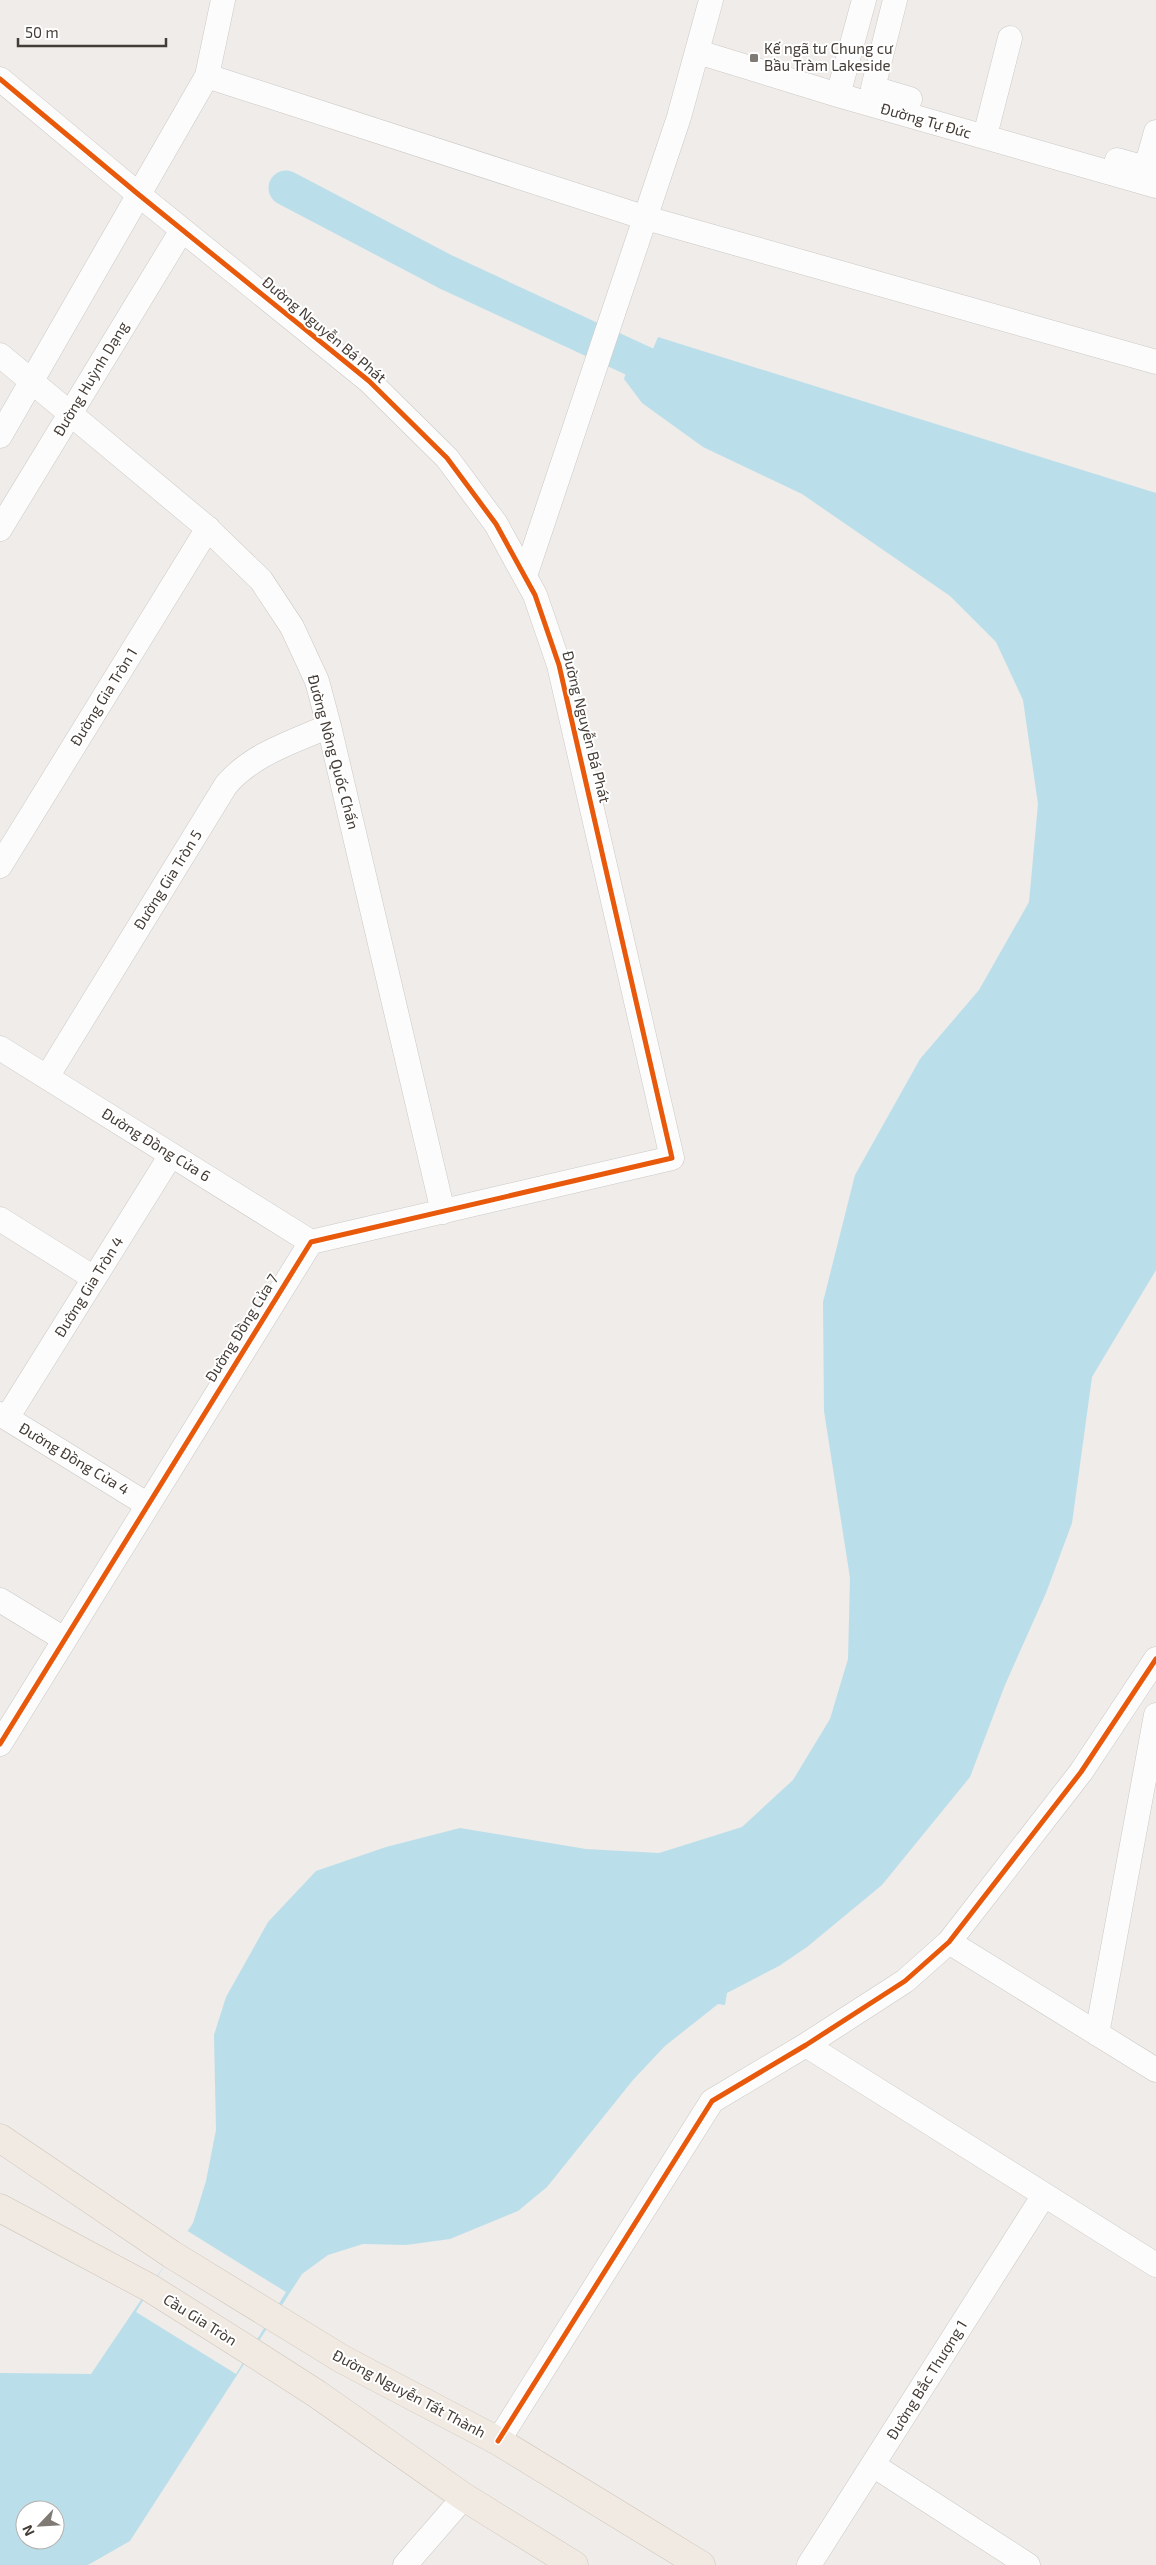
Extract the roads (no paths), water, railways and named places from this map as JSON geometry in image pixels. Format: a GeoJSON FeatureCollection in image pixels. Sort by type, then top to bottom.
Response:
{"type":"FeatureCollection","features":[{"type":"Feature","properties":{"kind":"main road","name":"Đường Nguyễn Tất Thành"},"geometry":{"type":"LineString","coordinates":[[0,2138],[171,2254],[342,2359],[498,2441],[701,2565]]}},
{"type":"Feature","properties":{"kind":"main road","name":"Cầu Gia Tròn"},"geometry":{"type":"LineString","coordinates":[[0,2208],[150,2288],[317,2394],[464,2497]]}},
{"type":"Feature","properties":{"kind":"main road"},"geometry":{"type":"LineString","coordinates":[[464,2497],[574,2565]]}},
{"type":"Feature","properties":{"kind":"street"},"geometry":{"type":"LineString","coordinates":[[0,436],[138,194],[208,76],[223,0]]}},
{"type":"Feature","properties":{"kind":"street"},"geometry":{"type":"LineString","coordinates":[[525,576],[679,117],[711,0]]}},
{"type":"Feature","properties":{"kind":"street"},"geometry":{"type":"LineString","coordinates":[[838,96],[864,0]]}},
{"type":"Feature","properties":{"kind":"street"},"geometry":{"type":"LineString","coordinates":[[895,0],[872,88],[988,124],[1148,179],[1156,132]]}},
{"type":"Feature","properties":{"kind":"street"},"geometry":{"type":"LineString","coordinates":[[988,124],[1010,38]]}},
{"type":"Feature","properties":{"kind":"street","name":"Đường Tự Đức"},"geometry":{"type":"LineString","coordinates":[[698,52],[838,96],[1148,179]]}},
{"type":"Feature","properties":{"kind":"street"},"geometry":{"type":"LineString","coordinates":[[208,76],[646,218],[1156,362]]}},
{"type":"Feature","properties":{"kind":"street","name":"Đường Nguyễn Bá Phát"},"geometry":{"type":"LineString","coordinates":[[0,79],[138,194],[369,381],[448,458],[496,524],[535,595],[559,665],[574,723],[672,1158],[443,1212]]}},
{"type":"Feature","properties":{"kind":"street","name":"Đường Huỳnh Dạng"},"geometry":{"type":"LineString","coordinates":[[0,529],[182,230]]}},
{"type":"Feature","properties":{"kind":"street","name":"Đường Nông Quốc Chấn"},"geometry":{"type":"LineString","coordinates":[[0,355],[208,528],[261,580],[292,627],[317,681],[329,726],[443,1212]]}},
{"type":"Feature","properties":{"kind":"street","name":"Đường Gia Tròn 1"},"geometry":{"type":"LineString","coordinates":[[0,866],[208,528]]}},
{"type":"Feature","properties":{"kind":"street","name":"Đường Gia Tròn 5"},"geometry":{"type":"LineString","coordinates":[[47,1077],[226,785],[240,769],[329,726]]}},
{"type":"Feature","properties":{"kind":"street","name":"Đường Đồng Cửa 6"},"geometry":{"type":"LineString","coordinates":[[0,1048],[311,1242]]}},
{"type":"Feature","properties":{"kind":"street","name":"Đường Gia Tròn 4"},"geometry":{"type":"LineString","coordinates":[[3,1416],[94,1278],[171,1155]]}},
{"type":"Feature","properties":{"kind":"street"},"geometry":{"type":"LineString","coordinates":[[311,1242],[443,1212]]}},
{"type":"Feature","properties":{"kind":"street"},"geometry":{"type":"LineString","coordinates":[[0,1219],[94,1278]]}},
{"type":"Feature","properties":{"kind":"street","name":"Đường Đồng Cửa 7"},"geometry":{"type":"LineString","coordinates":[[0,1744],[311,1242]]}},
{"type":"Feature","properties":{"kind":"street","name":"Đường Đồng Cửa 4"},"geometry":{"type":"LineString","coordinates":[[3,1416],[148,1504]]}},
{"type":"Feature","properties":{"kind":"street"},"geometry":{"type":"LineString","coordinates":[[0,1600],[64,1639]]}},
{"type":"Feature","properties":{"kind":"street"},"geometry":{"type":"LineString","coordinates":[[498,2441],[712,2101],[806,2045],[905,1981],[949,1942],[1081,1772],[1156,1659]]}},
{"type":"Feature","properties":{"kind":"street"},"geometry":{"type":"LineString","coordinates":[[1097,2034],[1156,1715]]}},
{"type":"Feature","properties":{"kind":"street"},"geometry":{"type":"LineString","coordinates":[[949,1942],[1156,2070]]}},
{"type":"Feature","properties":{"kind":"street"},"geometry":{"type":"LineString","coordinates":[[806,2045],[1156,2265]]}},
{"type":"Feature","properties":{"kind":"street","name":"Đường Bắc Thượng 1"},"geometry":{"type":"LineString","coordinates":[[810,2565],[1044,2195]]}},
{"type":"Feature","properties":{"kind":"street"},"geometry":{"type":"LineString","coordinates":[[873,2465],[1028,2565]]}},
{"type":"Feature","properties":{"kind":"street"},"geometry":{"type":"LineString","coordinates":[[404,2565],[464,2497]]}},
{"type":"Feature","properties":{"kind":"water"},"geometry":{"type":"Polygon","coordinates":[[[658,337],[1156,493],[1156,1270],[1092,1377],[1072,1523],[1046,1593],[1005,1685],[970,1777],[882,1885],[807,1947],[779,1966],[727,1993],[725,2005],[718,2004],[665,2046],[633,2080],[547,2187],[518,2211],[450,2239],[406,2245],[363,2244],[328,2255],[302,2274],[130,2541],[88,2565],[0,2565],[0,2373],[91,2374],[193,2223],[206,2181],[216,2130],[214,2035],[226,1997],[268,1922],[316,1871],[386,1847],[460,1828],[586,1849],[659,1853],[742,1827],[793,1780],[830,1719],[848,1659],[850,1578],[824,1411],[823,1302],[855,1175],[920,1059],[979,990],[1029,902],[1038,804],[1023,700],[996,642],[950,596],[802,494],[703,447],[642,403],[624,379],[632,351],[653,349],[658,337]]]}},
{"type":"Feature","properties":{"kind":"waterway"},"geometry":{"type":"LineString","coordinates":[[286,188],[446,272],[675,378]]}},
{"type":"Feature","properties":{"kind":"place","name":"Kế ngã tư Chung cư Bầu Tràm Lakeside"},"geometry":{"type":"Point","coordinates":[754,58]}}]}
